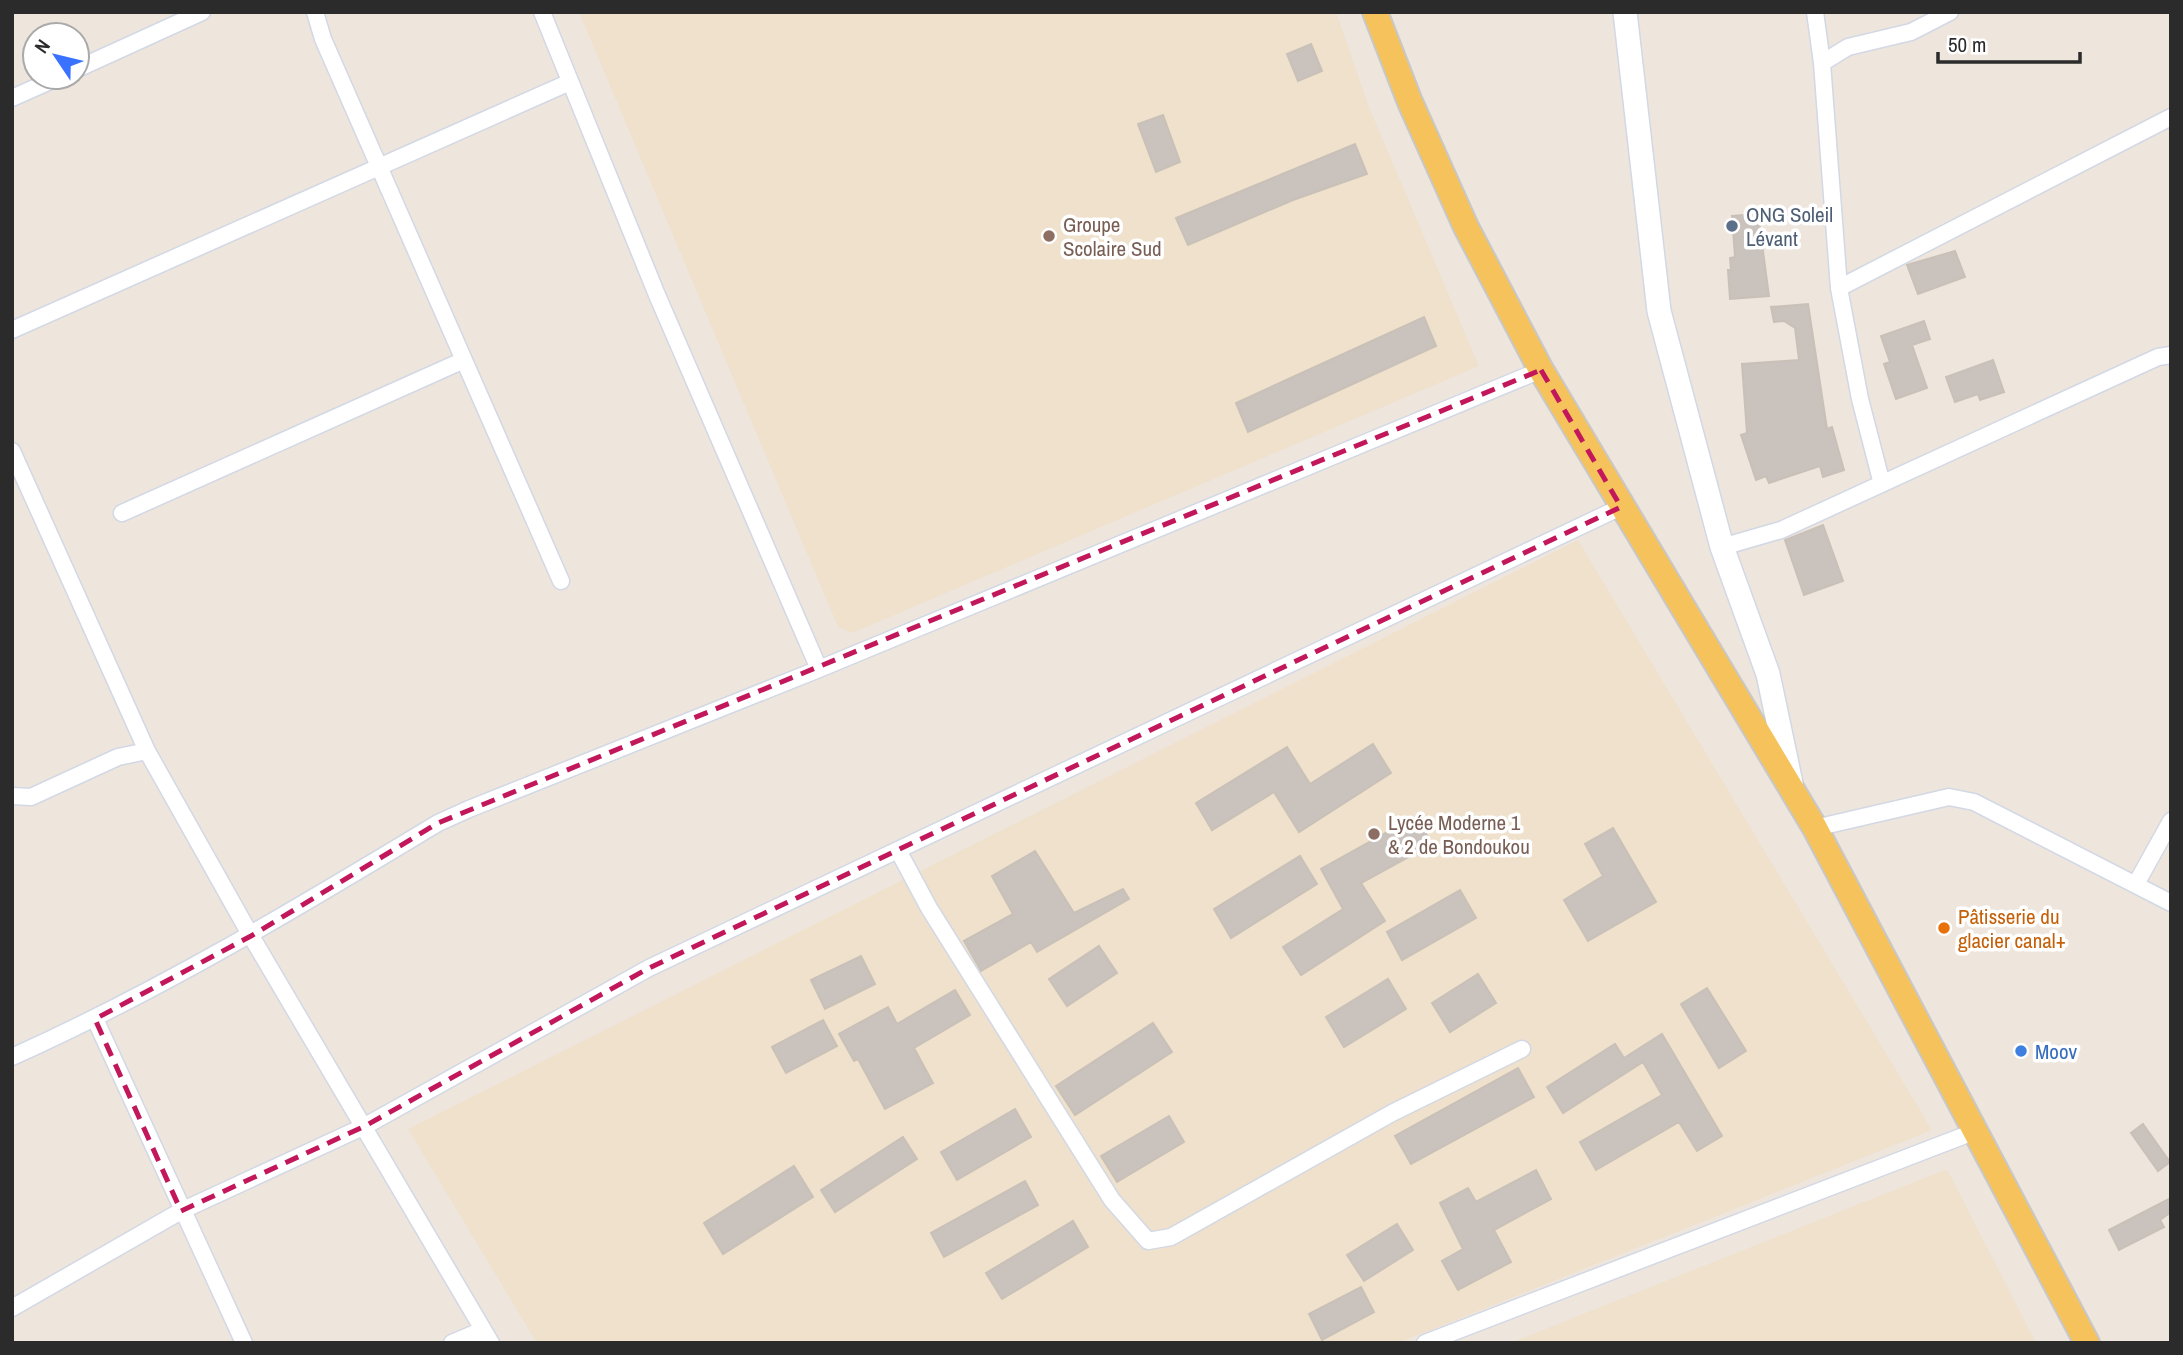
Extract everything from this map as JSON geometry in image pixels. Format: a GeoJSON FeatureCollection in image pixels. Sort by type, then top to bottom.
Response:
{"type":"FeatureCollection","features":[{"type":"Feature","properties":{"kind":"main road"},"geometry":{"type":"LineString","coordinates":[[1375,12],[1410,102],[1466,227],[1541,370],[1815,828],[2087,1343]]}},
{"type":"Feature","properties":{"kind":"street"},"geometry":{"type":"LineString","coordinates":[[91,63],[202,12]]}},
{"type":"Feature","properties":{"kind":"street"},"geometry":{"type":"LineString","coordinates":[[315,12],[323,39],[561,581]]}},
{"type":"Feature","properties":{"kind":"street"},"geometry":{"type":"LineString","coordinates":[[542,12],[657,295],[818,669]]}},
{"type":"Feature","properties":{"kind":"street"},"geometry":{"type":"LineString","coordinates":[[1625,12],[1659,311],[1722,547],[1768,674],[1793,790]]}},
{"type":"Feature","properties":{"kind":"street"},"geometry":{"type":"LineString","coordinates":[[1815,12],[1822,62],[1839,288],[1860,398],[1882,484]]}},
{"type":"Feature","properties":{"kind":"street"},"geometry":{"type":"LineString","coordinates":[[1822,62],[1848,47],[1911,32],[1950,12]]}},
{"type":"Feature","properties":{"kind":"street"},"geometry":{"type":"LineString","coordinates":[[12,330],[570,82]]}},
{"type":"Feature","properties":{"kind":"street"},"geometry":{"type":"LineString","coordinates":[[1839,288],[2171,117]]}},
{"type":"Feature","properties":{"kind":"street"},"geometry":{"type":"LineString","coordinates":[[1722,547],[1781,530],[2158,358],[2171,355]]}},
{"type":"Feature","properties":{"kind":"street"},"geometry":{"type":"LineString","coordinates":[[122,513],[464,360]]}},
{"type":"Feature","properties":{"kind":"street"},"geometry":{"type":"LineString","coordinates":[[12,1056],[95,1019],[251,936],[438,823],[1541,370]]}},
{"type":"Feature","properties":{"kind":"street"},"geometry":{"type":"LineString","coordinates":[[12,451],[147,751],[251,936],[487,1336],[452,1343]]}},
{"type":"Feature","properties":{"kind":"street"},"geometry":{"type":"LineString","coordinates":[[12,1308],[181,1211],[365,1126],[649,968],[899,852],[1271,671],[1621,507]]}},
{"type":"Feature","properties":{"kind":"street"},"geometry":{"type":"LineString","coordinates":[[12,796],[31,797],[118,757],[147,751]]}},
{"type":"Feature","properties":{"kind":"street"},"geometry":{"type":"LineString","coordinates":[[1815,828],[1949,797],[1974,802],[2171,902]]}},
{"type":"Feature","properties":{"kind":"street"},"geometry":{"type":"LineString","coordinates":[[2136,884],[2171,821]]}},
{"type":"Feature","properties":{"kind":"street"},"geometry":{"type":"LineString","coordinates":[[899,852],[929,908],[1112,1200],[1148,1241],[1171,1237],[1392,1113],[1522,1049]]}},
{"type":"Feature","properties":{"kind":"street"},"geometry":{"type":"LineString","coordinates":[[95,1019],[244,1343]]}},
{"type":"Feature","properties":{"kind":"street"},"geometry":{"type":"LineString","coordinates":[[1425,1343],[1976,1131]]}},
{"type":"Feature","properties":{"kind":"highlighted area"},"geometry":{"type":"Polygon","coordinates":[[[1541,370],[1621,507],[649,968],[365,1126],[181,1211],[95,1019],[251,936],[438,823],[1541,370]]]}},
{"type":"Feature","properties":{"kind":"shaded area","name":"Groupe Scolaire Sud"},"geometry":{"type":"Polygon","coordinates":[[[579,12],[1336,12],[1369,107],[1479,366],[852,633],[838,627],[579,12]]]}},
{"type":"Feature","properties":{"kind":"shaded area","name":"Lycée Moderne 1 & 2 de Bondoukou"},"geometry":{"type":"Polygon","coordinates":[[[1578,540],[1932,1130],[1398,1343],[537,1343],[408,1129],[1578,540]]]}},
{"type":"Feature","properties":{"kind":"shaded area"},"geometry":{"type":"Polygon","coordinates":[[[1947,1169],[2036,1343],[1510,1343],[1947,1169]]]}},
{"type":"Feature","properties":{"kind":"building"},"geometry":{"type":"Polygon","coordinates":[[[1311,44],[1322,71],[1298,81],[1287,54],[1311,44]]]}},
{"type":"Feature","properties":{"kind":"building"},"geometry":{"type":"Polygon","coordinates":[[[1163,115],[1180,162],[1156,172],[1138,124],[1163,115]]]}},
{"type":"Feature","properties":{"kind":"building"},"geometry":{"type":"Polygon","coordinates":[[[1355,144],[1367,174],[1293,200],[1188,245],[1176,218],[1355,144]]]}},
{"type":"Feature","properties":{"kind":"building"},"geometry":{"type":"Polygon","coordinates":[[[1758,214],[1769,296],[1730,299],[1728,270],[1731,270],[1730,258],[1735,257],[1732,216],[1758,214]]]}},
{"type":"Feature","properties":{"kind":"building"},"geometry":{"type":"Polygon","coordinates":[[[1955,251],[1965,277],[1918,294],[1907,265],[1955,251]]]}},
{"type":"Feature","properties":{"kind":"building"},"geometry":{"type":"Polygon","coordinates":[[[1808,304],[1827,429],[1832,427],[1844,470],[1823,477],[1820,466],[1769,483],[1766,476],[1756,480],[1741,435],[1747,433],[1742,364],[1799,360],[1795,328],[1784,321],[1774,322],[1771,307],[1808,304]]]}},
{"type":"Feature","properties":{"kind":"building"},"geometry":{"type":"Polygon","coordinates":[[[1424,317],[1436,346],[1248,432],[1236,403],[1424,317]]]}},
{"type":"Feature","properties":{"kind":"building"},"geometry":{"type":"Polygon","coordinates":[[[1924,321],[1930,339],[1912,345],[1927,388],[1896,399],[1884,364],[1890,362],[1881,336],[1924,321]]]}},
{"type":"Feature","properties":{"kind":"building"},"geometry":{"type":"Polygon","coordinates":[[[1993,360],[2004,392],[1980,400],[1978,394],[1955,402],[1946,377],[1993,360]]]}},
{"type":"Feature","properties":{"kind":"building"},"geometry":{"type":"Polygon","coordinates":[[[1823,525],[1843,581],[1804,595],[1785,540],[1823,525]]]}},
{"type":"Feature","properties":{"kind":"building"},"geometry":{"type":"Polygon","coordinates":[[[1373,744],[1391,773],[1299,832],[1274,792],[1212,830],[1196,803],[1287,747],[1310,784],[1373,744]]]}},
{"type":"Feature","properties":{"kind":"building"},"geometry":{"type":"Polygon","coordinates":[[[1416,816],[1432,844],[1361,883],[1385,921],[1301,975],[1283,947],[1343,909],[1321,869],[1416,816]]]}},
{"type":"Feature","properties":{"kind":"building"},"geometry":{"type":"Polygon","coordinates":[[[1613,828],[1656,902],[1588,941],[1564,900],[1603,876],[1585,844],[1613,828]]]}},
{"type":"Feature","properties":{"kind":"building"},"geometry":{"type":"Polygon","coordinates":[[[1035,851],[1074,913],[1123,889],[1129,899],[1037,952],[1031,942],[981,971],[964,941],[1013,914],[992,876],[1035,851]]]}},
{"type":"Feature","properties":{"kind":"building"},"geometry":{"type":"Polygon","coordinates":[[[1300,856],[1317,884],[1231,938],[1214,909],[1300,856]]]}},
{"type":"Feature","properties":{"kind":"building"},"geometry":{"type":"Polygon","coordinates":[[[1460,890],[1476,918],[1402,960],[1387,932],[1460,890]]]}},
{"type":"Feature","properties":{"kind":"building"},"geometry":{"type":"Polygon","coordinates":[[[1099,946],[1117,973],[1067,1006],[1049,979],[1099,946]]]}},
{"type":"Feature","properties":{"kind":"building"},"geometry":{"type":"Polygon","coordinates":[[[861,956],[875,984],[825,1009],[811,980],[861,956]]]}},
{"type":"Feature","properties":{"kind":"building"},"geometry":{"type":"Polygon","coordinates":[[[1478,974],[1496,1003],[1450,1032],[1432,1003],[1478,974]]]}},
{"type":"Feature","properties":{"kind":"building"},"geometry":{"type":"Polygon","coordinates":[[[1388,979],[1406,1009],[1344,1047],[1326,1017],[1388,979]]]}},
{"type":"Feature","properties":{"kind":"building"},"geometry":{"type":"Polygon","coordinates":[[[1707,988],[1746,1051],[1719,1068],[1681,1004],[1707,988]]]}},
{"type":"Feature","properties":{"kind":"building"},"geometry":{"type":"Polygon","coordinates":[[[955,990],[970,1015],[914,1048],[933,1083],[885,1109],[858,1059],[854,1061],[839,1034],[888,1007],[897,1024],[955,990]]]}},
{"type":"Feature","properties":{"kind":"building"},"geometry":{"type":"Polygon","coordinates":[[[823,1020],[837,1046],[786,1073],[772,1047],[823,1020]]]}},
{"type":"Feature","properties":{"kind":"building"},"geometry":{"type":"Polygon","coordinates":[[[1153,1023],[1172,1052],[1075,1115],[1056,1086],[1153,1023]]]}},
{"type":"Feature","properties":{"kind":"building"},"geometry":{"type":"Polygon","coordinates":[[[1662,1034],[1722,1136],[1697,1151],[1679,1122],[1596,1170],[1580,1142],[1662,1095],[1643,1062],[1563,1113],[1547,1087],[1615,1044],[1624,1058],[1662,1034]]]}},
{"type":"Feature","properties":{"kind":"building"},"geometry":{"type":"Polygon","coordinates":[[[1518,1068],[1534,1097],[1411,1164],[1395,1136],[1518,1068]]]}},
{"type":"Feature","properties":{"kind":"building"},"geometry":{"type":"Polygon","coordinates":[[[1015,1109],[1031,1137],[957,1180],[941,1152],[1015,1109]]]}},
{"type":"Feature","properties":{"kind":"building"},"geometry":{"type":"Polygon","coordinates":[[[1169,1116],[1184,1142],[1117,1182],[1101,1156],[1169,1116]]]}},
{"type":"Feature","properties":{"kind":"building"},"geometry":{"type":"Polygon","coordinates":[[[2143,1124],[2170,1162],[2158,1171],[2131,1133],[2143,1124]]]}},
{"type":"Feature","properties":{"kind":"building"},"geometry":{"type":"Polygon","coordinates":[[[903,1137],[917,1159],[835,1212],[821,1190],[903,1137]]]}},
{"type":"Feature","properties":{"kind":"building"},"geometry":{"type":"Polygon","coordinates":[[[794,1166],[813,1197],[723,1254],[704,1223],[794,1166]]]}},
{"type":"Feature","properties":{"kind":"building"},"geometry":{"type":"Polygon","coordinates":[[[1536,1170],[1551,1199],[1494,1230],[1511,1262],[1458,1290],[1442,1261],[1463,1249],[1440,1203],[1468,1188],[1476,1202],[1536,1170]]]}},
{"type":"Feature","properties":{"kind":"building"},"geometry":{"type":"Polygon","coordinates":[[[1025,1181],[1038,1205],[944,1257],[931,1233],[1025,1181]]]}},
{"type":"Feature","properties":{"kind":"building"},"geometry":{"type":"Polygon","coordinates":[[[2171,1198],[2171,1212],[2160,1220],[2164,1227],[2119,1250],[2109,1230],[2171,1198]]]}},
{"type":"Feature","properties":{"kind":"building"},"geometry":{"type":"Polygon","coordinates":[[[1073,1221],[1088,1247],[1002,1299],[986,1273],[1073,1221]]]}},
{"type":"Feature","properties":{"kind":"building"},"geometry":{"type":"Polygon","coordinates":[[[1397,1224],[1413,1250],[1364,1281],[1347,1255],[1397,1224]]]}},
{"type":"Feature","properties":{"kind":"building"},"geometry":{"type":"Polygon","coordinates":[[[1361,1287],[1374,1312],[1322,1340],[1309,1314],[1361,1287]]]}},
{"type":"Feature","properties":{"kind":"place","name":"ONG Soleil Lévant"},"geometry":{"type":"Point","coordinates":[1732,226]}},
{"type":"Feature","properties":{"kind":"place","name":"Groupe Scolaire Sud"},"geometry":{"type":"Point","coordinates":[1049,236]}},
{"type":"Feature","properties":{"kind":"place","name":"Lycée Moderne 1 & 2 de Bondoukou"},"geometry":{"type":"Point","coordinates":[1374,834]}},
{"type":"Feature","properties":{"kind":"place","name":"Pâtisserie du glacier canal+"},"geometry":{"type":"Point","coordinates":[1944,928]}},
{"type":"Feature","properties":{"kind":"place","name":"Moov"},"geometry":{"type":"Point","coordinates":[2021,1051]}}]}
